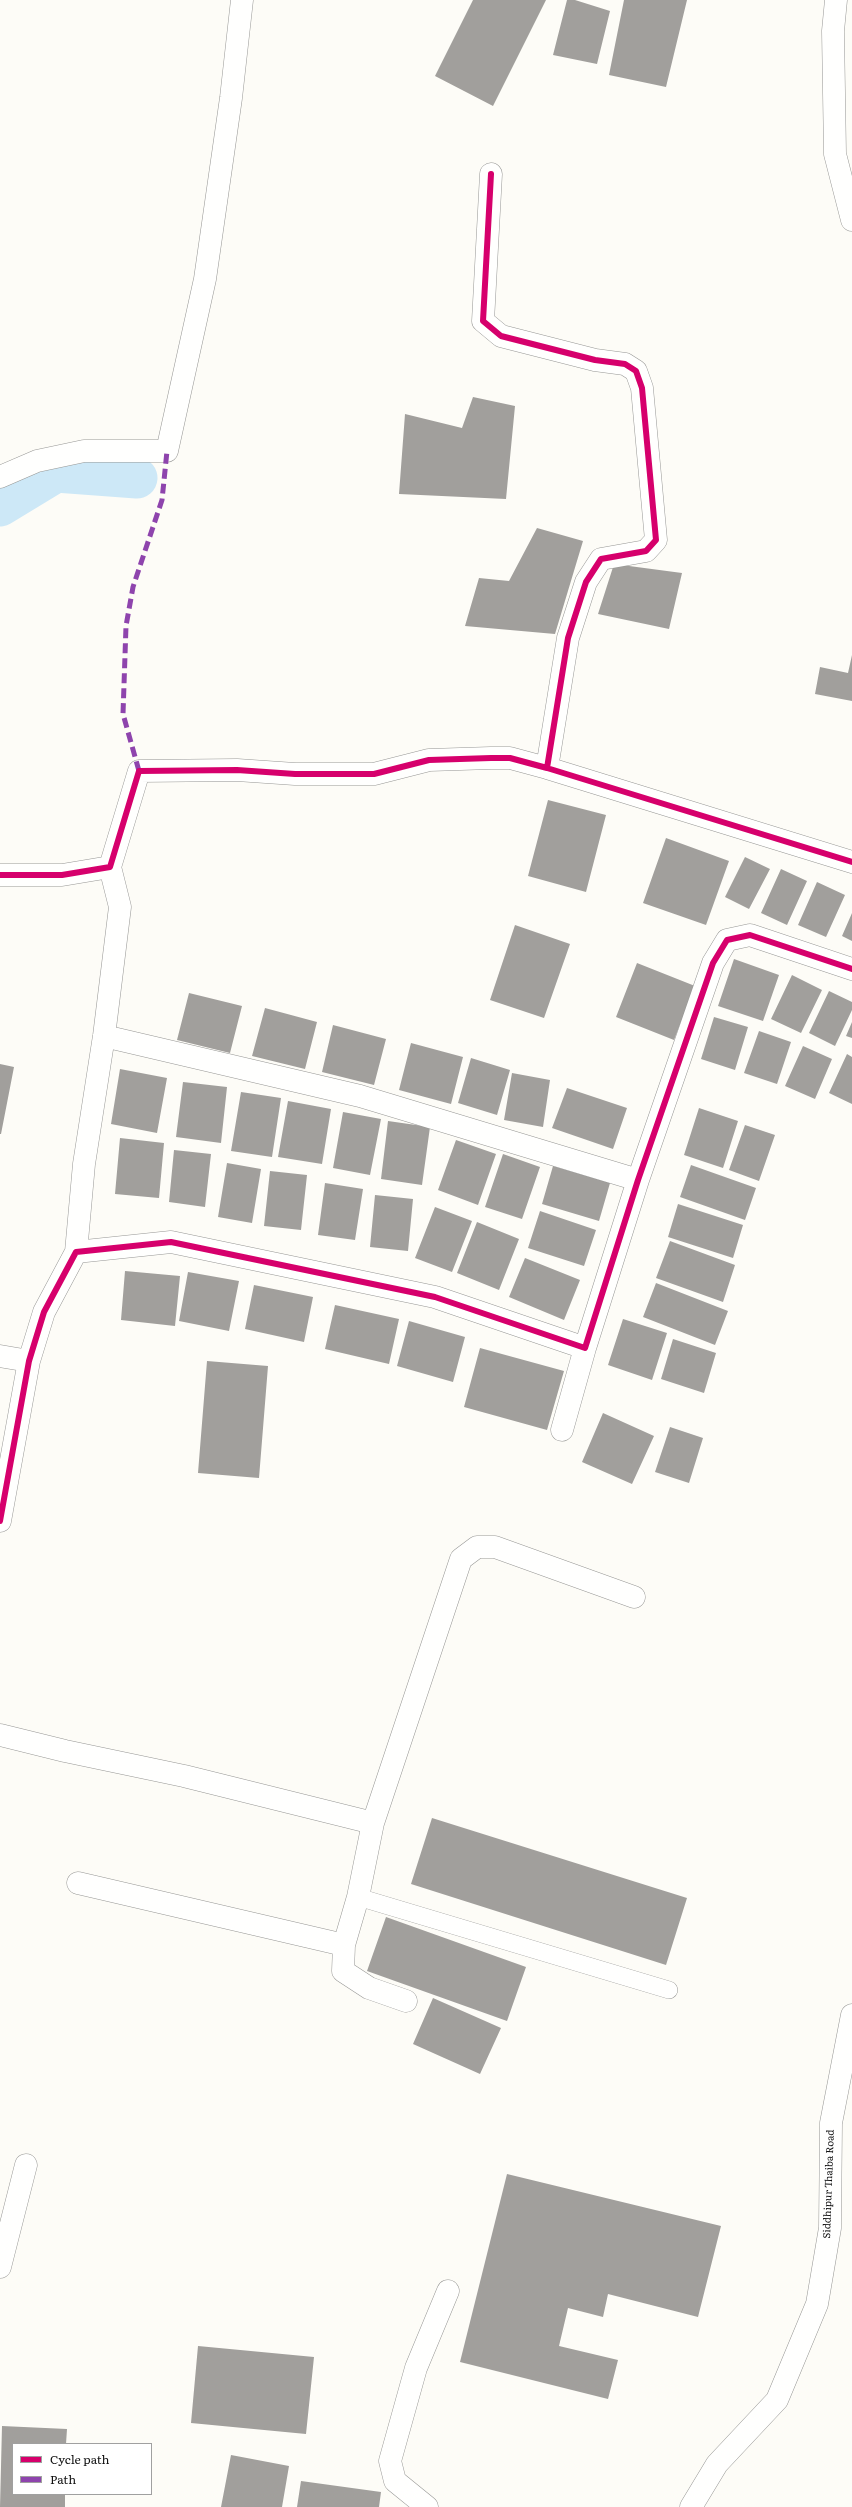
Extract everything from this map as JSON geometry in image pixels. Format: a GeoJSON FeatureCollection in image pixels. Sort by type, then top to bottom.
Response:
{"type":"FeatureCollection","features":[{"type":"Feature","properties":{"kind":"street"},"geometry":{"type":"LineString","coordinates":[[0,477],[37,461],[84,451],[167,450],[204,279],[231,98],[242,0]]}},
{"type":"Feature","properties":{"kind":"street"},"geometry":{"type":"LineString","coordinates":[[836,0],[833,31],[835,154],[852,220]]}},
{"type":"Feature","properties":{"kind":"street"},"geometry":{"type":"LineString","coordinates":[[491,174],[483,321],[501,336],[595,360],[625,364],[636,371],[642,388],[656,540],[646,551],[601,559],[586,582],[568,638],[546,768]]}},
{"type":"Feature","properties":{"kind":"street"},"geometry":{"type":"LineString","coordinates":[[0,1521],[29,1362],[44,1312],[76,1252],[84,1164],[104,1036],[120,907],[110,866],[139,771],[237,770],[295,774],[374,774],[429,760],[510,758],[852,862]]}},
{"type":"Feature","properties":{"kind":"street"},"geometry":{"type":"LineString","coordinates":[[0,875],[62,875],[110,866]]}},
{"type":"Feature","properties":{"kind":"street"},"geometry":{"type":"LineString","coordinates":[[562,1430],[638,1180],[713,963],[727,940],[750,935],[852,969]]}},
{"type":"Feature","properties":{"kind":"street"},"geometry":{"type":"LineString","coordinates":[[104,1036],[360,1096],[638,1180]]}},
{"type":"Feature","properties":{"kind":"street"},"geometry":{"type":"LineString","coordinates":[[76,1252],[171,1242],[435,1297],[586,1348]]}},
{"type":"Feature","properties":{"kind":"street"},"geometry":{"type":"LineString","coordinates":[[0,1356],[29,1362]]}},
{"type":"Feature","properties":{"kind":"street"},"geometry":{"type":"LineString","coordinates":[[406,2001],[369,1988],[343,1971],[344,1945],[358,1897],[373,1823],[461,1559],[477,1548],[495,1547],[634,1597]]}},
{"type":"Feature","properties":{"kind":"street"},"geometry":{"type":"LineString","coordinates":[[0,1735],[65,1751],[184,1776],[373,1823]]}},
{"type":"Feature","properties":{"kind":"street"},"geometry":{"type":"LineString","coordinates":[[78,1883],[344,1945]]}},
{"type":"Feature","properties":{"kind":"street","name":"Siddhipur Thaiba Road"},"geometry":{"type":"LineString","coordinates":[[691,2507],[717,2464],[777,2400],[817,2304],[830,2228],[831,2123],[852,2014]]}},
{"type":"Feature","properties":{"kind":"street"},"geometry":{"type":"LineString","coordinates":[[0,2267],[26,2165]]}},
{"type":"Feature","properties":{"kind":"street"},"geometry":{"type":"LineString","coordinates":[[427,2507],[395,2481],[390,2460],[416,2368],[448,2291]]}},
{"type":"Feature","properties":{"kind":"lane"},"geometry":{"type":"LineString","coordinates":[[358,1897],[669,1990]]}},
{"type":"Feature","properties":{"kind":"building"},"geometry":{"type":"Polygon","coordinates":[[[473,0],[546,0],[493,106],[435,76],[473,0]]]}},
{"type":"Feature","properties":{"kind":"building"},"geometry":{"type":"Polygon","coordinates":[[[567,0],[575,0],[610,11],[597,64],[553,55],[567,0]]]}},
{"type":"Feature","properties":{"kind":"building"},"geometry":{"type":"Polygon","coordinates":[[[624,0],[687,0],[666,87],[609,75],[624,0]]]}},
{"type":"Feature","properties":{"kind":"building"},"geometry":{"type":"Polygon","coordinates":[[[473,397],[515,406],[506,499],[399,494],[405,414],[462,428],[473,397]]]}},
{"type":"Feature","properties":{"kind":"building"},"geometry":{"type":"Polygon","coordinates":[[[537,528],[583,541],[555,634],[465,626],[479,578],[509,581],[537,528]]]}},
{"type":"Feature","properties":{"kind":"building"},"geometry":{"type":"Polygon","coordinates":[[[614,564],[682,573],[669,629],[598,614],[614,564]]]}},
{"type":"Feature","properties":{"kind":"building"},"geometry":{"type":"Polygon","coordinates":[[[852,655],[852,701],[815,694],[820,667],[848,673],[852,655]]]}},
{"type":"Feature","properties":{"kind":"building"},"geometry":{"type":"Polygon","coordinates":[[[548,800],[606,815],[586,892],[528,876],[548,800]]]}},
{"type":"Feature","properties":{"kind":"building"},"geometry":{"type":"Polygon","coordinates":[[[666,838],[729,861],[706,925],[643,903],[666,838]]]}},
{"type":"Feature","properties":{"kind":"building"},"geometry":{"type":"Polygon","coordinates":[[[745,857],[770,869],[749,909],[725,897],[745,857]]]}},
{"type":"Feature","properties":{"kind":"building"},"geometry":{"type":"Polygon","coordinates":[[[781,869],[807,881],[787,925],[761,913],[781,869]]]}},
{"type":"Feature","properties":{"kind":"building"},"geometry":{"type":"Polygon","coordinates":[[[817,882],[845,895],[826,937],[798,925],[817,882]]]}},
{"type":"Feature","properties":{"kind":"building"},"geometry":{"type":"Polygon","coordinates":[[[852,913],[852,941],[842,936],[852,913]]]}},
{"type":"Feature","properties":{"kind":"building"},"geometry":{"type":"Polygon","coordinates":[[[515,925],[570,944],[544,1018],[490,1000],[515,925]]]}},
{"type":"Feature","properties":{"kind":"building"},"geometry":{"type":"Polygon","coordinates":[[[734,959],[779,975],[763,1021],[718,1006],[734,959]]]}},
{"type":"Feature","properties":{"kind":"building"},"geometry":{"type":"Polygon","coordinates":[[[637,963],[695,986],[674,1040],[616,1017],[637,963]]]}},
{"type":"Feature","properties":{"kind":"building"},"geometry":{"type":"Polygon","coordinates":[[[792,975],[822,990],[801,1033],[771,1019],[792,975]]]}},
{"type":"Feature","properties":{"kind":"building"},"geometry":{"type":"Polygon","coordinates":[[[829,991],[852,1002],[852,1010],[835,1046],[809,1033],[829,991]]]}},
{"type":"Feature","properties":{"kind":"building"},"geometry":{"type":"Polygon","coordinates":[[[189,993],[242,1006],[230,1053],[177,1040],[189,993]]]}},
{"type":"Feature","properties":{"kind":"building"},"geometry":{"type":"Polygon","coordinates":[[[265,1008],[317,1022],[305,1069],[252,1056],[265,1008]]]}},
{"type":"Feature","properties":{"kind":"building"},"geometry":{"type":"Polygon","coordinates":[[[714,1017],[748,1027],[735,1070],[701,1059],[714,1017]]]}},
{"type":"Feature","properties":{"kind":"building"},"geometry":{"type":"Polygon","coordinates":[[[852,1022],[852,1038],[846,1036],[852,1022]]]}},
{"type":"Feature","properties":{"kind":"building"},"geometry":{"type":"Polygon","coordinates":[[[333,1025],[386,1039],[374,1085],[322,1072],[333,1025]]]}},
{"type":"Feature","properties":{"kind":"building"},"geometry":{"type":"Polygon","coordinates":[[[759,1031],[791,1042],[777,1084],[744,1073],[759,1031]]]}},
{"type":"Feature","properties":{"kind":"building"},"geometry":{"type":"Polygon","coordinates":[[[411,1043],[463,1057],[451,1104],[399,1090],[411,1043]]]}},
{"type":"Feature","properties":{"kind":"building"},"geometry":{"type":"Polygon","coordinates":[[[803,1046],[832,1059],[815,1099],[785,1086],[803,1046]]]}},
{"type":"Feature","properties":{"kind":"building"},"geometry":{"type":"Polygon","coordinates":[[[847,1054],[852,1057],[852,1104],[829,1093],[847,1054]]]}},
{"type":"Feature","properties":{"kind":"building"},"geometry":{"type":"Polygon","coordinates":[[[471,1058],[510,1070],[497,1115],[458,1103],[471,1058]]]}},
{"type":"Feature","properties":{"kind":"building"},"geometry":{"type":"Polygon","coordinates":[[[0,1064],[14,1067],[1,1134],[0,1134],[0,1064]]]}},
{"type":"Feature","properties":{"kind":"building"},"geometry":{"type":"Polygon","coordinates":[[[120,1069],[167,1078],[157,1133],[111,1124],[120,1069]]]}},
{"type":"Feature","properties":{"kind":"building"},"geometry":{"type":"Polygon","coordinates":[[[512,1073],[550,1080],[543,1127],[504,1120],[512,1073]]]}},
{"type":"Feature","properties":{"kind":"building"},"geometry":{"type":"Polygon","coordinates":[[[183,1082],[227,1087],[221,1143],[176,1137],[183,1082]]]}},
{"type":"Feature","properties":{"kind":"building"},"geometry":{"type":"Polygon","coordinates":[[[567,1088],[627,1108],[613,1149],[552,1128],[567,1088]]]}},
{"type":"Feature","properties":{"kind":"building"},"geometry":{"type":"Polygon","coordinates":[[[241,1092],[281,1098],[272,1157],[231,1151],[241,1092]]]}},
{"type":"Feature","properties":{"kind":"building"},"geometry":{"type":"Polygon","coordinates":[[[288,1101],[331,1109],[322,1164],[278,1157],[288,1101]]]}},
{"type":"Feature","properties":{"kind":"building"},"geometry":{"type":"Polygon","coordinates":[[[699,1108],[738,1121],[723,1168],[684,1155],[699,1108]]]}},
{"type":"Feature","properties":{"kind":"building"},"geometry":{"type":"Polygon","coordinates":[[[343,1112],[381,1119],[370,1175],[333,1168],[343,1112]]]}},
{"type":"Feature","properties":{"kind":"building"},"geometry":{"type":"Polygon","coordinates":[[[388,1121],[430,1127],[422,1185],[381,1179],[388,1121]]]}},
{"type":"Feature","properties":{"kind":"building"},"geometry":{"type":"Polygon","coordinates":[[[745,1125],[775,1135],[759,1181],[729,1170],[745,1125]]]}},
{"type":"Feature","properties":{"kind":"building"},"geometry":{"type":"Polygon","coordinates":[[[120,1138],[164,1143],[159,1198],[115,1194],[120,1138]]]}},
{"type":"Feature","properties":{"kind":"building"},"geometry":{"type":"Polygon","coordinates":[[[456,1140],[496,1154],[478,1205],[438,1190],[456,1140]]]}},
{"type":"Feature","properties":{"kind":"building"},"geometry":{"type":"Polygon","coordinates":[[[174,1150],[211,1154],[205,1207],[169,1202],[174,1150]]]}},
{"type":"Feature","properties":{"kind":"building"},"geometry":{"type":"Polygon","coordinates":[[[503,1154],[540,1167],[522,1219],[485,1207],[503,1154]]]}},
{"type":"Feature","properties":{"kind":"building"},"geometry":{"type":"Polygon","coordinates":[[[227,1163],[261,1169],[252,1223],[218,1217],[227,1163]]]}},
{"type":"Feature","properties":{"kind":"building"},"geometry":{"type":"Polygon","coordinates":[[[691,1165],[756,1188],[745,1220],[680,1197],[691,1165]]]}},
{"type":"Feature","properties":{"kind":"building"},"geometry":{"type":"Polygon","coordinates":[[[553,1166],[610,1183],[599,1221],[542,1204],[553,1166]]]}},
{"type":"Feature","properties":{"kind":"building"},"geometry":{"type":"Polygon","coordinates":[[[270,1171],[307,1175],[301,1230],[264,1226],[270,1171]]]}},
{"type":"Feature","properties":{"kind":"building"},"geometry":{"type":"Polygon","coordinates":[[[325,1183],[363,1189],[355,1240],[318,1235],[325,1183]]]}},
{"type":"Feature","properties":{"kind":"building"},"geometry":{"type":"Polygon","coordinates":[[[375,1195],[413,1199],[408,1251],[370,1247],[375,1195]]]}},
{"type":"Feature","properties":{"kind":"building"},"geometry":{"type":"Polygon","coordinates":[[[678,1204],[743,1225],[733,1258],[668,1237],[678,1204]]]}},
{"type":"Feature","properties":{"kind":"building"},"geometry":{"type":"Polygon","coordinates":[[[435,1207],[472,1221],[452,1272],[415,1258],[435,1207]]]}},
{"type":"Feature","properties":{"kind":"building"},"geometry":{"type":"Polygon","coordinates":[[[540,1211],[596,1230],[584,1266],[528,1248],[540,1211]]]}},
{"type":"Feature","properties":{"kind":"building"},"geometry":{"type":"Polygon","coordinates":[[[477,1222],[519,1239],[499,1290],[457,1273],[477,1222]]]}},
{"type":"Feature","properties":{"kind":"building"},"geometry":{"type":"Polygon","coordinates":[[[670,1241],[735,1265],[723,1302],[656,1278],[670,1241]]]}},
{"type":"Feature","properties":{"kind":"building"},"geometry":{"type":"Polygon","coordinates":[[[525,1258],[580,1280],[564,1320],[509,1297],[525,1258]]]}},
{"type":"Feature","properties":{"kind":"building"},"geometry":{"type":"Polygon","coordinates":[[[125,1271],[180,1276],[175,1326],[121,1320],[125,1271]]]}},
{"type":"Feature","properties":{"kind":"building"},"geometry":{"type":"Polygon","coordinates":[[[188,1272],[239,1281],[229,1331],[179,1321],[188,1272]]]}},
{"type":"Feature","properties":{"kind":"building"},"geometry":{"type":"Polygon","coordinates":[[[656,1283],[728,1311],[715,1345],[643,1317],[656,1283]]]}},
{"type":"Feature","properties":{"kind":"building"},"geometry":{"type":"Polygon","coordinates":[[[254,1285],[313,1297],[304,1342],[245,1329],[254,1285]]]}},
{"type":"Feature","properties":{"kind":"building"},"geometry":{"type":"Polygon","coordinates":[[[335,1305],[399,1319],[389,1364],[325,1349],[335,1305]]]}},
{"type":"Feature","properties":{"kind":"building"},"geometry":{"type":"Polygon","coordinates":[[[623,1319],[667,1333],[652,1380],[608,1365],[623,1319]]]}},
{"type":"Feature","properties":{"kind":"building"},"geometry":{"type":"Polygon","coordinates":[[[409,1321],[465,1337],[453,1382],[397,1366],[409,1321]]]}},
{"type":"Feature","properties":{"kind":"building"},"geometry":{"type":"Polygon","coordinates":[[[673,1339],[716,1353],[704,1393],[661,1379],[673,1339]]]}},
{"type":"Feature","properties":{"kind":"building"},"geometry":{"type":"Polygon","coordinates":[[[480,1348],[564,1371],[547,1430],[464,1407],[480,1348]]]}},
{"type":"Feature","properties":{"kind":"building"},"geometry":{"type":"Polygon","coordinates":[[[207,1361],[268,1366],[259,1478],[198,1473],[207,1361]]]}},
{"type":"Feature","properties":{"kind":"building"},"geometry":{"type":"Polygon","coordinates":[[[603,1413],[654,1436],[632,1484],[582,1462],[603,1413]]]}},
{"type":"Feature","properties":{"kind":"building"},"geometry":{"type":"Polygon","coordinates":[[[670,1427],[703,1438],[689,1483],[655,1472],[670,1427]]]}},
{"type":"Feature","properties":{"kind":"building"},"geometry":{"type":"Polygon","coordinates":[[[432,1818],[687,1898],[666,1965],[411,1884],[432,1818]]]}},
{"type":"Feature","properties":{"kind":"building"},"geometry":{"type":"Polygon","coordinates":[[[386,1917],[526,1967],[507,2021],[367,1971],[386,1917]]]}},
{"type":"Feature","properties":{"kind":"building"},"geometry":{"type":"Polygon","coordinates":[[[433,1998],[501,2028],[480,2074],[413,2044],[433,1998]]]}},
{"type":"Feature","properties":{"kind":"building"},"geometry":{"type":"Polygon","coordinates":[[[507,2174],[721,2226],[698,2317],[608,2294],[603,2317],[568,2308],[559,2346],[618,2360],[608,2399],[460,2362],[507,2174]]]}},
{"type":"Feature","properties":{"kind":"building"},"geometry":{"type":"Polygon","coordinates":[[[198,2346],[314,2357],[306,2434],[191,2423],[198,2346]]]}},
{"type":"Feature","properties":{"kind":"building"},"geometry":{"type":"Polygon","coordinates":[[[2,2426],[67,2429],[66,2443],[12,2443],[12,2495],[65,2495],[65,2507],[0,2507],[2,2426]]]}},
{"type":"Feature","properties":{"kind":"building"},"geometry":{"type":"Polygon","coordinates":[[[231,2455],[289,2466],[282,2507],[221,2507],[231,2455]]]}},
{"type":"Feature","properties":{"kind":"building"},"geometry":{"type":"Polygon","coordinates":[[[301,2481],[381,2492],[379,2507],[297,2507],[301,2481]]]}},
{"type":"Feature","properties":{"kind":"waterway"},"geometry":{"type":"LineString","coordinates":[[0,506],[56,472],[137,478]]}},
{"type":"Feature","properties":{"kind":"marked path"},"geometry":{"type":"LineString","coordinates":[[139,771],[123,714],[126,626],[133,587],[162,500],[167,451]]}},
{"type":"Feature","properties":{"kind":"cycle path"},"geometry":{"type":"LineString","coordinates":[[491,174],[483,321],[501,336],[595,360],[625,364],[636,371],[642,388],[656,540],[646,551],[601,559],[586,582],[568,638],[547,768]]}},
{"type":"Feature","properties":{"kind":"cycle path"},"geometry":{"type":"LineString","coordinates":[[0,875],[62,875],[110,867],[139,771],[237,770],[295,774],[374,774],[429,760],[491,758],[510,758],[547,768],[852,862]]}},
{"type":"Feature","properties":{"kind":"cycle path"},"geometry":{"type":"LineString","coordinates":[[0,1521],[29,1361],[44,1312],[76,1252],[171,1242],[435,1297],[585,1348],[638,1180],[713,963],[727,940],[750,935],[852,969]]}}]}
